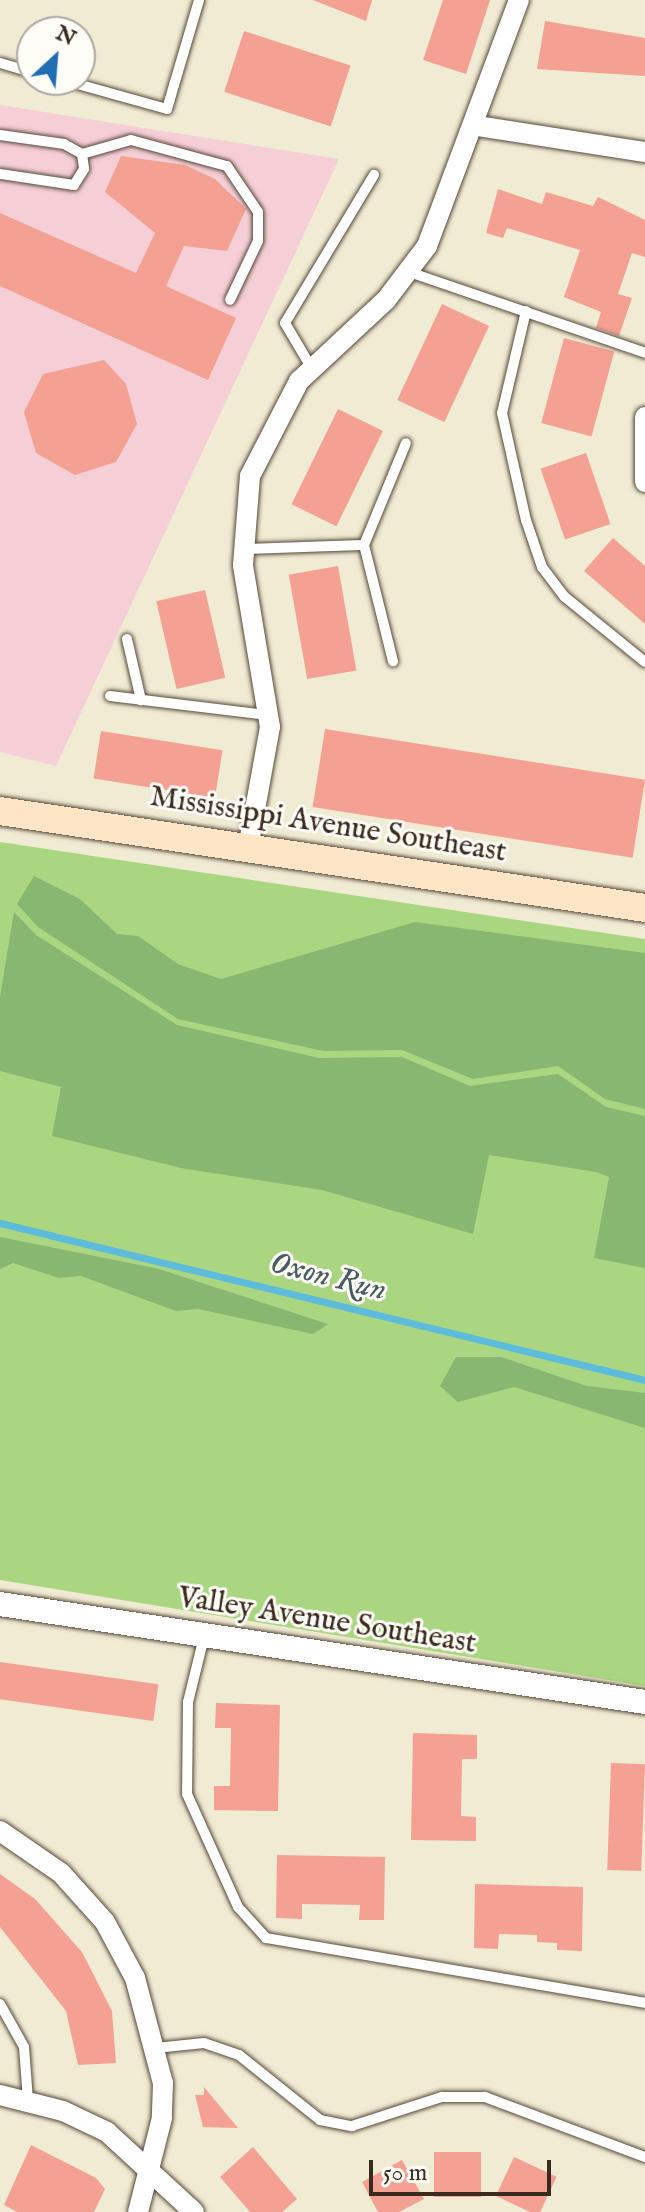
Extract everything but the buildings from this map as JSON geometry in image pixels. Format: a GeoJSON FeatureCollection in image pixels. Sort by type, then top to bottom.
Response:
{"type":"FeatureCollection","features":[{"type":"Feature","properties":{"kind":"main road","name":"Mississippi Avenue Southeast"},"geometry":{"type":"LineString","coordinates":[[0,811],[645,908]]}},
{"type":"Feature","properties":{"kind":"street"},"geometry":{"type":"LineString","coordinates":[[248,848],[270,715],[242,550],[256,457],[311,367],[409,272],[435,230],[477,126],[519,0]]}},
{"type":"Feature","properties":{"kind":"street"},"geometry":{"type":"LineString","coordinates":[[477,126],[645,152]]}},
{"type":"Feature","properties":{"kind":"street"},"geometry":{"type":"LineString","coordinates":[[645,417],[645,482]]}},
{"type":"Feature","properties":{"kind":"street","name":"Valley Avenue Southeast"},"geometry":{"type":"LineString","coordinates":[[0,1604],[645,1702]]}},
{"type":"Feature","properties":{"kind":"street"},"geometry":{"type":"LineString","coordinates":[[0,1831],[61,1873],[105,1922],[135,1978],[156,2048],[162,2118],[138,2212]]}},
{"type":"Feature","properties":{"kind":"street"},"geometry":{"type":"LineString","coordinates":[[0,2095],[28,2100],[90,2123],[151,2166],[194,2212]]}},
{"type":"Feature","properties":{"kind":"lane"},"geometry":{"type":"LineString","coordinates":[[96,89],[167,109],[199,0]]}},
{"type":"Feature","properties":{"kind":"lane"},"geometry":{"type":"LineString","coordinates":[[0,135],[82,154],[131,140],[227,166],[258,212],[258,241],[230,300]]}},
{"type":"Feature","properties":{"kind":"lane"},"geometry":{"type":"LineString","coordinates":[[0,174],[74,185],[84,169],[82,154]]}},
{"type":"Feature","properties":{"kind":"lane"},"geometry":{"type":"LineString","coordinates":[[311,367],[285,323],[374,175]]}},
{"type":"Feature","properties":{"kind":"lane"},"geometry":{"type":"LineString","coordinates":[[409,272],[645,353]]}},
{"type":"Feature","properties":{"kind":"lane"},"geometry":{"type":"LineString","coordinates":[[526,311],[502,413],[526,520],[542,567],[565,597],[645,662]]}},
{"type":"Feature","properties":{"kind":"lane"},"geometry":{"type":"LineString","coordinates":[[393,661],[364,545],[406,443]]}},
{"type":"Feature","properties":{"kind":"lane"},"geometry":{"type":"LineString","coordinates":[[242,550],[364,545]]}},
{"type":"Feature","properties":{"kind":"lane"},"geometry":{"type":"LineString","coordinates":[[127,639],[141,700]]}},
{"type":"Feature","properties":{"kind":"lane"},"geometry":{"type":"LineString","coordinates":[[110,696],[270,715]]}},
{"type":"Feature","properties":{"kind":"lane"},"geometry":{"type":"LineString","coordinates":[[205,1635],[188,1702],[187,1794],[238,1907],[266,1938],[645,2003]]}},
{"type":"Feature","properties":{"kind":"lane"},"geometry":{"type":"LineString","coordinates":[[0,2004],[24,2047],[28,2100]]}},
{"type":"Feature","properties":{"kind":"lane"},"geometry":{"type":"LineString","coordinates":[[156,2048],[204,2043],[239,2055],[320,2120],[352,2126],[442,2097],[485,2097],[645,2157]]}},
{"type":"Feature","properties":{"kind":"shaded area"},"geometry":{"type":"Polygon","coordinates":[[[0,105],[339,159],[56,766],[0,752],[0,105]]]}},
{"type":"Feature","properties":{"kind":"green space"},"geometry":{"type":"Polygon","coordinates":[[[0,842],[645,939],[645,1686],[0,1580],[0,842]]]}},
{"type":"Feature","properties":{"kind":"green space"},"geometry":{"type":"Polygon","coordinates":[[[34,876],[80,899],[117,934],[138,936],[178,964],[221,979],[415,922],[645,953],[645,1109],[605,1099],[558,1066],[473,1079],[402,1050],[323,1051],[178,1019],[38,927],[17,904],[34,876]]]}},
{"type":"Feature","properties":{"kind":"green space"},"geometry":{"type":"Polygon","coordinates":[[[14,912],[36,935],[177,1025],[319,1058],[402,1057],[470,1086],[558,1074],[606,1107],[645,1116],[645,1268],[594,1258],[609,1177],[596,1172],[489,1155],[473,1234],[322,1190],[181,1168],[52,1136],[61,1087],[0,1071],[0,997],[14,912]]]}},
{"type":"Feature","properties":{"kind":"green space"},"geometry":{"type":"Polygon","coordinates":[[[0,1237],[159,1269],[328,1324],[313,1334],[198,1309],[176,1311],[81,1276],[59,1278],[13,1263],[0,1269],[0,1237]]]}},
{"type":"Feature","properties":{"kind":"green space"},"geometry":{"type":"Polygon","coordinates":[[[456,1357],[501,1357],[587,1386],[645,1393],[645,1428],[514,1387],[458,1402],[440,1386],[456,1357]]]}},
{"type":"Feature","properties":{"kind":"waterway","name":"Oxon Run"},"geometry":{"type":"LineString","coordinates":[[0,1223],[645,1380]]}}]}
